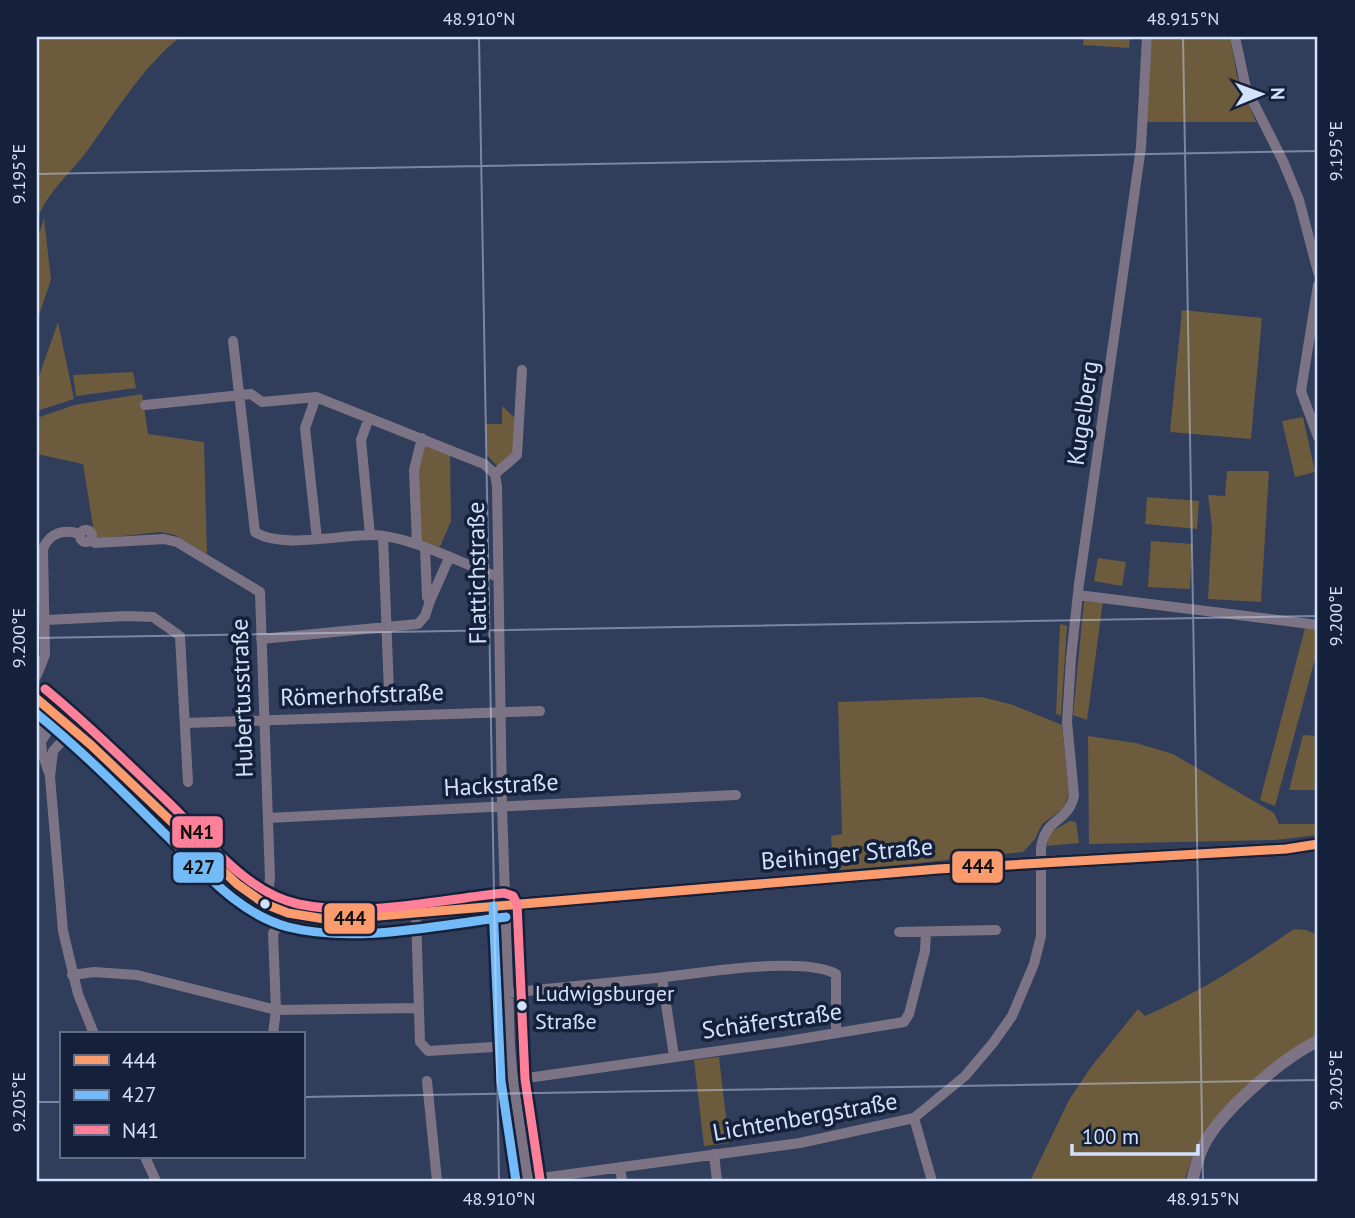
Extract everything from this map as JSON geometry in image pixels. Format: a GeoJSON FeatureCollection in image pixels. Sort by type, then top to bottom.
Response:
{"type":"FeatureCollection","features":[{"type":"Feature","properties":{"kind":"main road","name":"Beihinger Straße"},"geometry":{"type":"LineString","coordinates":[[37,699],[68,724],[237,884],[261,902],[288,914],[331,920],[1041,862],[1286,849],[1318,844]]}},
{"type":"Feature","properties":{"kind":"street","name":"Kugelberg"},"geometry":{"type":"LineString","coordinates":[[1074,795],[1067,722],[1078,595],[1141,147],[1147,37]]}},
{"type":"Feature","properties":{"kind":"street"},"geometry":{"type":"LineString","coordinates":[[1234,37],[1246,88],[1283,161],[1299,200],[1318,272]]}},
{"type":"Feature","properties":{"kind":"street"},"geometry":{"type":"LineString","coordinates":[[1318,285],[1301,391],[1318,437]]}},
{"type":"Feature","properties":{"kind":"street"},"geometry":{"type":"LineString","coordinates":[[233,341],[255,531],[266,539],[392,536],[498,577]]}},
{"type":"Feature","properties":{"kind":"street"},"geometry":{"type":"LineString","coordinates":[[495,474],[517,455],[522,370]]}},
{"type":"Feature","properties":{"kind":"street","name":"Flattichstraße"},"geometry":{"type":"LineString","coordinates":[[145,405],[238,395],[253,395],[262,402],[316,397],[484,464],[495,474],[505,905]]}},
{"type":"Feature","properties":{"kind":"street"},"geometry":{"type":"LineString","coordinates":[[316,397],[305,428],[317,539]]}},
{"type":"Feature","properties":{"kind":"street"},"geometry":{"type":"LineString","coordinates":[[369,418],[361,440],[370,535]]}},
{"type":"Feature","properties":{"kind":"street"},"geometry":{"type":"LineString","coordinates":[[422,438],[414,470],[427,597],[430,601]]}},
{"type":"Feature","properties":{"kind":"street","name":"Hubertusstraße"},"geometry":{"type":"LineString","coordinates":[[46,620],[42,555],[50,537],[66,531],[80,534],[85,530],[90,532],[90,540],[95,543],[164,539],[177,542],[260,592],[270,879],[268,890],[261,902]]}},
{"type":"Feature","properties":{"kind":"street"},"geometry":{"type":"LineString","coordinates":[[383,536],[389,692]]}},
{"type":"Feature","properties":{"kind":"street"},"geometry":{"type":"LineString","coordinates":[[261,639],[418,624],[434,597],[449,558]]}},
{"type":"Feature","properties":{"kind":"street"},"geometry":{"type":"LineString","coordinates":[[1078,595],[1318,625]]}},
{"type":"Feature","properties":{"kind":"street"},"geometry":{"type":"LineString","coordinates":[[37,675],[45,655],[46,620],[153,617],[175,631],[182,644],[188,782]]}},
{"type":"Feature","properties":{"kind":"street"},"geometry":{"type":"LineString","coordinates":[[37,707],[44,761],[50,777]]}},
{"type":"Feature","properties":{"kind":"street","name":"Römerhofstraße"},"geometry":{"type":"LineString","coordinates":[[186,723],[540,711]]}},
{"type":"Feature","properties":{"kind":"street"},"geometry":{"type":"LineString","coordinates":[[41,740],[48,731],[68,724]]}},
{"type":"Feature","properties":{"kind":"street"},"geometry":{"type":"LineString","coordinates":[[68,724],[52,751],[50,777],[63,931],[72,975],[93,1032]]}},
{"type":"Feature","properties":{"kind":"street","name":"Hackstraße"},"geometry":{"type":"LineString","coordinates":[[268,818],[736,795]]}},
{"type":"Feature","properties":{"kind":"street","name":"Lichtenbergstraße"},"geometry":{"type":"LineString","coordinates":[[525,1180],[800,1143],[914,1118],[965,1076],[1012,1016],[1034,964],[1041,936],[1041,862],[1044,834],[1056,820],[1067,814],[1072,807],[1074,795]]}},
{"type":"Feature","properties":{"kind":"street"},"geometry":{"type":"LineString","coordinates":[[505,905],[510,1046],[525,1180]]}},
{"type":"Feature","properties":{"kind":"street"},"geometry":{"type":"LineString","coordinates":[[273,1032],[276,1010],[273,933],[288,914]]}},
{"type":"Feature","properties":{"kind":"street"},"geometry":{"type":"LineString","coordinates":[[416,915],[420,1042],[428,1051],[510,1046]]}},
{"type":"Feature","properties":{"kind":"street"},"geometry":{"type":"LineString","coordinates":[[899,932],[996,930]]}},
{"type":"Feature","properties":{"kind":"street","name":"Schäferstraße"},"geometry":{"type":"LineString","coordinates":[[513,1080],[904,1022],[909,1014],[925,951],[926,932]]}},
{"type":"Feature","properties":{"kind":"street"},"geometry":{"type":"LineString","coordinates":[[507,993],[754,968],[825,968],[836,974],[836,1033]]}},
{"type":"Feature","properties":{"kind":"street"},"geometry":{"type":"LineString","coordinates":[[72,975],[94,972],[137,975],[276,1010],[418,1008]]}},
{"type":"Feature","properties":{"kind":"street"},"geometry":{"type":"LineString","coordinates":[[662,978],[674,1055]]}},
{"type":"Feature","properties":{"kind":"street"},"geometry":{"type":"LineString","coordinates":[[1192,1181],[1203,1149],[1219,1122],[1284,1061],[1318,1041]]}},
{"type":"Feature","properties":{"kind":"street"},"geometry":{"type":"LineString","coordinates":[[427,1082],[437,1181]]}},
{"type":"Feature","properties":{"kind":"street"},"geometry":{"type":"LineString","coordinates":[[914,1118],[932,1181]]}},
{"type":"Feature","properties":{"kind":"street"},"geometry":{"type":"LineString","coordinates":[[714,1154],[717,1181]]}},
{"type":"Feature","properties":{"kind":"street"},"geometry":{"type":"LineString","coordinates":[[145,1158],[156,1181]]}},
{"type":"Feature","properties":{"kind":"street"},"geometry":{"type":"LineString","coordinates":[[620,1167],[622,1181]]}},
{"type":"Feature","properties":{"kind":"shaded area"},"geometry":{"type":"Polygon","coordinates":[[[37,37],[180,37],[140,77],[84,155],[51,194],[37,221],[37,37]]]}},
{"type":"Feature","properties":{"kind":"shaded area"},"geometry":{"type":"Polygon","coordinates":[[[1084,37],[1130,37],[1129,48],[1083,45],[1084,37]]]}},
{"type":"Feature","properties":{"kind":"shaded area"},"geometry":{"type":"Polygon","coordinates":[[[1152,37],[1230,37],[1237,76],[1256,122],[1147,122],[1152,37]]]}},
{"type":"Feature","properties":{"kind":"shaded area"},"geometry":{"type":"Polygon","coordinates":[[[44,218],[51,280],[37,321],[37,241],[44,218]]]}},
{"type":"Feature","properties":{"kind":"shaded area"},"geometry":{"type":"Polygon","coordinates":[[[1182,310],[1262,318],[1251,439],[1170,432],[1182,310]]]}},
{"type":"Feature","properties":{"kind":"shaded area"},"geometry":{"type":"Polygon","coordinates":[[[58,322],[74,399],[37,411],[37,382],[58,322]]]}},
{"type":"Feature","properties":{"kind":"shaded area"},"geometry":{"type":"Polygon","coordinates":[[[133,372],[136,388],[76,396],[73,375],[133,372]]]}},
{"type":"Feature","properties":{"kind":"shaded area"},"geometry":{"type":"Polygon","coordinates":[[[142,394],[148,434],[204,442],[207,554],[175,535],[160,532],[95,539],[83,464],[37,454],[37,418],[74,405],[142,394]]]}},
{"type":"Feature","properties":{"kind":"shaded area"},"geometry":{"type":"Polygon","coordinates":[[[502,406],[517,420],[513,456],[498,467],[487,455],[486,424],[502,424],[502,406]]]}},
{"type":"Feature","properties":{"kind":"shaded area"},"geometry":{"type":"Polygon","coordinates":[[[1303,417],[1315,472],[1295,477],[1282,421],[1303,417]]]}},
{"type":"Feature","properties":{"kind":"shaded area"},"geometry":{"type":"Polygon","coordinates":[[[424,445],[450,455],[451,521],[440,547],[420,540],[416,469],[424,445]]]}},
{"type":"Feature","properties":{"kind":"shaded area"},"geometry":{"type":"Polygon","coordinates":[[[1227,471],[1269,471],[1261,602],[1208,599],[1212,527],[1208,495],[1225,496],[1227,471]]]}},
{"type":"Feature","properties":{"kind":"shaded area"},"geometry":{"type":"Polygon","coordinates":[[[1147,497],[1199,501],[1197,529],[1145,524],[1147,497]]]}},
{"type":"Feature","properties":{"kind":"shaded area"},"geometry":{"type":"Polygon","coordinates":[[[1151,541],[1192,544],[1190,589],[1148,587],[1151,541]]]}},
{"type":"Feature","properties":{"kind":"shaded area"},"geometry":{"type":"Polygon","coordinates":[[[1098,558],[1126,562],[1122,586],[1094,581],[1098,558]]]}},
{"type":"Feature","properties":{"kind":"shaded area"},"geometry":{"type":"Polygon","coordinates":[[[1084,601],[1103,601],[1087,720],[1073,715],[1084,601]]]}},
{"type":"Feature","properties":{"kind":"shaded area"},"geometry":{"type":"Polygon","coordinates":[[[1060,624],[1067,626],[1061,715],[1056,714],[1060,624]]]}},
{"type":"Feature","properties":{"kind":"shaded area"},"geometry":{"type":"Polygon","coordinates":[[[1305,628],[1318,629],[1318,648],[1275,806],[1260,800],[1305,628]]]}},
{"type":"Feature","properties":{"kind":"shaded area"},"geometry":{"type":"Polygon","coordinates":[[[982,697],[1013,705],[1062,725],[1069,793],[1064,808],[1042,824],[1035,839],[1023,852],[833,872],[831,836],[842,834],[838,702],[982,697]]]}},
{"type":"Feature","properties":{"kind":"shaded area"},"geometry":{"type":"Polygon","coordinates":[[[1303,735],[1318,736],[1318,790],[1289,790],[1303,735]]]}},
{"type":"Feature","properties":{"kind":"shaded area"},"geometry":{"type":"Polygon","coordinates":[[[1088,736],[1136,743],[1173,754],[1274,813],[1279,824],[1318,824],[1318,835],[1275,840],[1089,844],[1088,736]]]}},
{"type":"Feature","properties":{"kind":"shaded area"},"geometry":{"type":"Polygon","coordinates":[[[1070,821],[1076,822],[1079,843],[1047,846],[1049,833],[1070,821]]]}},
{"type":"Feature","properties":{"kind":"shaded area"},"geometry":{"type":"Polygon","coordinates":[[[1294,929],[1318,935],[1318,1040],[1213,1122],[1195,1151],[1184,1181],[1030,1181],[1069,1100],[1091,1067],[1138,1009],[1145,1016],[1185,997],[1294,929]]]}},
{"type":"Feature","properties":{"kind":"shaded area"},"geometry":{"type":"Polygon","coordinates":[[[719,1057],[729,1143],[704,1146],[694,1060],[719,1057]]]}},
{"type":"Feature","properties":{"kind":"transit line","name":"N41"},"geometry":{"type":"LineString","coordinates":[[45,689],[124,760],[228,863],[244,877],[279,898],[323,908],[375,909],[504,893],[513,896],[517,904],[525,1079],[540,1179]]}},
{"type":"Feature","properties":{"kind":"transit line","name":"444"},"geometry":{"type":"LineString","coordinates":[[37,699],[91,745],[237,884],[265,904],[288,913],[331,920],[938,869],[1286,849],[1318,844]]}},
{"type":"Feature","properties":{"kind":"transit line","name":"427"},"geometry":{"type":"LineString","coordinates":[[37,714],[101,771],[205,874],[235,900],[269,920],[288,927],[341,934],[397,931],[506,917]]}},
{"type":"Feature","properties":{"kind":"transit line","name":"427"},"geometry":{"type":"LineString","coordinates":[[493,906],[501,1081],[516,1181]]}},
{"type":"Feature","properties":{"kind":"place","name":"Ludwigsburger Straße"},"geometry":{"type":"Point","coordinates":[522,1006]}}]}
